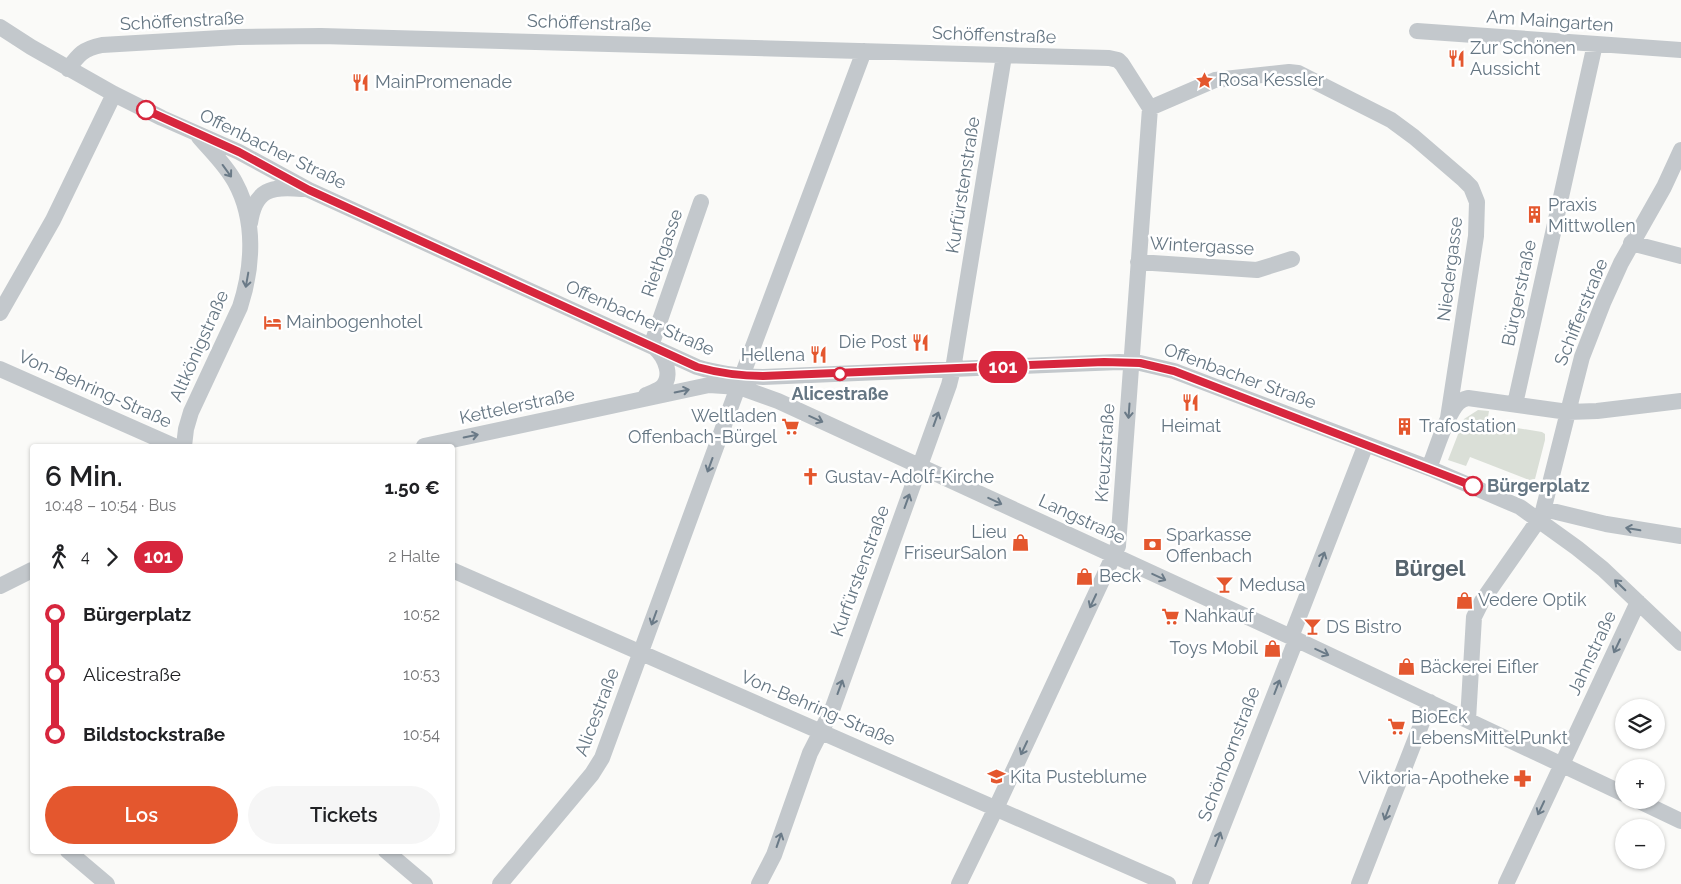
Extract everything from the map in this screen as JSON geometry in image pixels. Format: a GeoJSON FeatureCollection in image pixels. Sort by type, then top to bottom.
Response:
{"type":"FeatureCollection","features":[{"type":"Feature","properties":{"kind":"street","name":"Offenbacher Straße"},"geometry":{"type":"LineString","coordinates":[[0,27],[68,69],[114,94],[239,152],[309,190],[697,367],[740,382],[794,376],[1104,362],[1132,363],[1174,371],[1429,468]]}},
{"type":"Feature","properties":{"kind":"street","name":"Am Maingarten"},"geometry":{"type":"LineString","coordinates":[[1417,31],[1681,50]]}},
{"type":"Feature","properties":{"kind":"street","name":"Schöffenstraße"},"geometry":{"type":"LineString","coordinates":[[68,69],[80,53],[102,46],[238,37],[294,36],[1110,58],[1118,60],[1122,64],[1150,108]]}},
{"type":"Feature","properties":{"kind":"street","name":"Bürgerstraße"},"geometry":{"type":"LineString","coordinates":[[1515,404],[1594,44]]}},
{"type":"Feature","properties":{"kind":"street","name":"Alicestraße"},"geometry":{"type":"LineString","coordinates":[[500,884],[598,766],[864,51]]}},
{"type":"Feature","properties":{"kind":"street","name":"Kurfürstenstraße"},"geometry":{"type":"LineString","coordinates":[[759,884],[774,855],[810,753],[832,710],[949,385],[1004,56]]}},
{"type":"Feature","properties":{"kind":"street","name":"Niedergasse"},"geometry":{"type":"LineString","coordinates":[[1150,108],[1215,80],[1289,72],[1298,73],[1391,120],[1464,180],[1474,193],[1477,202],[1476,236],[1448,418]]}},
{"type":"Feature","properties":{"kind":"street"},"geometry":{"type":"LineString","coordinates":[[0,313],[62,204],[114,94]]}},
{"type":"Feature","properties":{"kind":"street","name":"Kreuzstraße"},"geometry":{"type":"LineString","coordinates":[[958,884],[996,808],[1114,557],[1119,541],[1150,108]]}},
{"type":"Feature","properties":{"kind":"street","name":"Altkönigstraße"},"geometry":{"type":"LineString","coordinates":[[184,444],[188,419],[240,307],[249,269],[249,232],[244,201],[235,182],[196,133]]}},
{"type":"Feature","properties":{"kind":"street","name":"Schifferstraße"},"geometry":{"type":"LineString","coordinates":[[1568,412],[1576,377],[1588,340],[1613,281],[1631,243],[1664,187],[1681,150]]}},
{"type":"Feature","properties":{"kind":"street","name":"Altkönigstraße"},"geometry":{"type":"LineString","coordinates":[[249,232],[253,209],[264,194],[280,187],[309,190]]}},
{"type":"Feature","properties":{"kind":"street","name":"Riethgasse"},"geometry":{"type":"LineString","coordinates":[[653,347],[701,202]]}},
{"type":"Feature","properties":{"kind":"street"},"geometry":{"type":"LineString","coordinates":[[1631,243],[1681,256]]}},
{"type":"Feature","properties":{"kind":"street","name":"Wintergasse"},"geometry":{"type":"LineString","coordinates":[[1138,262],[1257,270],[1292,258]]}},
{"type":"Feature","properties":{"kind":"street","name":"Kettelerstraße"},"geometry":{"type":"LineString","coordinates":[[618,404],[644,396],[660,389],[664,385],[667,376],[666,366],[662,354],[653,347]]}},
{"type":"Feature","properties":{"kind":"street","name":"Von-Behring-Straße"},"geometry":{"type":"LineString","coordinates":[[0,369],[169,444]]}},
{"type":"Feature","properties":{"kind":"street"},"geometry":{"type":"LineString","coordinates":[[794,376],[784,383],[783,394],[785,400],[796,409]]}},
{"type":"Feature","properties":{"kind":"street","name":"Kettelerstraße"},"geometry":{"type":"LineString","coordinates":[[433,444],[618,404],[709,386],[740,382]]}},
{"type":"Feature","properties":{"kind":"street","name":"Langstraße"},"geometry":{"type":"LineString","coordinates":[[740,382],[1114,557],[1294,638],[1615,790]]}},
{"type":"Feature","properties":{"kind":"street"},"geometry":{"type":"LineString","coordinates":[[1681,401],[1597,411],[1568,412],[1468,398],[1456,404],[1448,418],[1429,468],[1520,508],[1542,515],[1681,536]]}},
{"type":"Feature","properties":{"kind":"street"},"geometry":{"type":"LineString","coordinates":[[1468,720],[1472,623],[1482,601],[1542,515],[1568,412]]}},
{"type":"Feature","properties":{"kind":"street","name":"Von-Behring-Straße"},"geometry":{"type":"LineString","coordinates":[[188,419],[188,434],[192,444]]}},
{"type":"Feature","properties":{"kind":"street","name":"Schönbornstraße"},"geometry":{"type":"LineString","coordinates":[[1200,884],[1366,444]]}},
{"type":"Feature","properties":{"kind":"street"},"geometry":{"type":"LineString","coordinates":[[1542,515],[1603,569],[1681,643]]}},
{"type":"Feature","properties":{"kind":"street"},"geometry":{"type":"LineString","coordinates":[[0,586],[30,571]]}},
{"type":"Feature","properties":{"kind":"street","name":"Von-Behring-Straße"},"geometry":{"type":"LineString","coordinates":[[455,571],[1168,884]]}},
{"type":"Feature","properties":{"kind":"street","name":"Jahnstraße"},"geometry":{"type":"LineString","coordinates":[[1506,884],[1638,602]]}},
{"type":"Feature","properties":{"kind":"street"},"geometry":{"type":"LineString","coordinates":[[1359,884],[1430,702]]}},
{"type":"Feature","properties":{"kind":"street"},"geometry":{"type":"LineString","coordinates":[[1656,809],[1681,821]]}},
{"type":"Feature","properties":{"kind":"street"},"geometry":{"type":"LineString","coordinates":[[72,854],[107,884]]}},
{"type":"Feature","properties":{"kind":"street"},"geometry":{"type":"LineString","coordinates":[[390,854],[425,884]]}},
{"type":"Feature","properties":{"kind":"shaded area","name":"Bürgerplatz"},"geometry":{"type":"Polygon","coordinates":[[[1478,410],[1489,411],[1487,423],[1545,434],[1535,479],[1529,480],[1470,457],[1466,466],[1448,460],[1464,419],[1478,410]]]}},
{"type":"Feature","properties":{"kind":"bus line","name":"101"},"geometry":{"type":"LineString","coordinates":[[146,110],[239,152],[309,190],[697,367],[719,374],[742,376],[804,375],[1104,362],[1140,363],[1174,371],[1473,486]]}},
{"type":"Feature","properties":{"kind":"place","name":"Zur Schönen Aussicht"},"geometry":{"type":"Point","coordinates":[1456,58]}},
{"type":"Feature","properties":{"kind":"place","name":"Rosa Kessler"},"geometry":{"type":"Point","coordinates":[1204,80]}},
{"type":"Feature","properties":{"kind":"place","name":"MainPromenade"},"geometry":{"type":"Point","coordinates":[361,82]}},
{"type":"Feature","properties":{"kind":"place","name":"Praxis Mittwollen"},"geometry":{"type":"Point","coordinates":[1534,215]}},
{"type":"Feature","properties":{"kind":"place","name":"Mainbogenhotel"},"geometry":{"type":"Point","coordinates":[272,322]}},
{"type":"Feature","properties":{"kind":"place","name":"Die Post"},"geometry":{"type":"Point","coordinates":[921,342]}},
{"type":"Feature","properties":{"kind":"place","name":"Hellena"},"geometry":{"type":"Point","coordinates":[819,355]}},
{"type":"Feature","properties":{"kind":"place","name":"Alicestraße"},"geometry":{"type":"Point","coordinates":[840,374]}},
{"type":"Feature","properties":{"kind":"place","name":"Heimat"},"geometry":{"type":"Point","coordinates":[1191,403]}},
{"type":"Feature","properties":{"kind":"place","name":"Weltladen Offenbach-Bürgel"},"geometry":{"type":"Point","coordinates":[791,426]}},
{"type":"Feature","properties":{"kind":"place","name":"Trafostation"},"geometry":{"type":"Point","coordinates":[1405,426]}},
{"type":"Feature","properties":{"kind":"place","name":"Gustav-Adolf-Kirche"},"geometry":{"type":"Point","coordinates":[811,477]}},
{"type":"Feature","properties":{"kind":"place","name":"Bürgerplatz"},"geometry":{"type":"Point","coordinates":[1473,486]}},
{"type":"Feature","properties":{"kind":"place","name":"Lieu FriseurSalon"},"geometry":{"type":"Point","coordinates":[1021,542]}},
{"type":"Feature","properties":{"kind":"place","name":"Sparkasse Offenbach"},"geometry":{"type":"Point","coordinates":[1152,545]}},
{"type":"Feature","properties":{"kind":"place","name":"Beck"},"geometry":{"type":"Point","coordinates":[1085,576]}},
{"type":"Feature","properties":{"kind":"place","name":"Medusa"},"geometry":{"type":"Point","coordinates":[1225,585]}},
{"type":"Feature","properties":{"kind":"place","name":"Vedere Optik"},"geometry":{"type":"Point","coordinates":[1464,600]}},
{"type":"Feature","properties":{"kind":"place","name":"Nahkauf"},"geometry":{"type":"Point","coordinates":[1170,616]}},
{"type":"Feature","properties":{"kind":"place","name":"DS Bistro"},"geometry":{"type":"Point","coordinates":[1312,627]}},
{"type":"Feature","properties":{"kind":"place","name":"Toys Mobil"},"geometry":{"type":"Point","coordinates":[1272,648]}},
{"type":"Feature","properties":{"kind":"place","name":"Bäckerei Eifler"},"geometry":{"type":"Point","coordinates":[1406,667]}},
{"type":"Feature","properties":{"kind":"place","name":"BioEck LebensMittelPunkt"},"geometry":{"type":"Point","coordinates":[1397,727]}},
{"type":"Feature","properties":{"kind":"place","name":"Kita Pusteblume"},"geometry":{"type":"Point","coordinates":[996,777]}},
{"type":"Feature","properties":{"kind":"place","name":"Viktoria-Apotheke"},"geometry":{"type":"Point","coordinates":[1523,778]}},
{"type":"Feature","properties":{"kind":"district","name":"Bürgel"},"geometry":{"type":"Point","coordinates":[1430,568]}}]}
